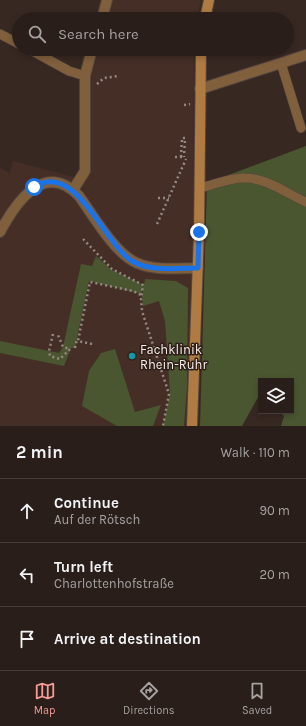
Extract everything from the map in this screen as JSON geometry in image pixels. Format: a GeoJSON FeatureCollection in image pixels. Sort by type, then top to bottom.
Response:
{"type":"FeatureCollection","features":[{"type":"Feature","properties":{"kind":"main road"},"geometry":{"type":"LineString","coordinates":[[206,12],[209,0]]}},
{"type":"Feature","properties":{"kind":"main road"},"geometry":{"type":"LineString","coordinates":[[192,426],[198,268],[202,56]]}},
{"type":"Feature","properties":{"kind":"street"},"geometry":{"type":"LineString","coordinates":[[104,12],[107,0]]}},
{"type":"Feature","properties":{"kind":"street"},"geometry":{"type":"LineString","coordinates":[[200,89],[306,55]]}},
{"type":"Feature","properties":{"kind":"street"},"geometry":{"type":"LineString","coordinates":[[73,190],[84,171],[85,76],[90,56]]}},
{"type":"Feature","properties":{"kind":"street"},"geometry":{"type":"LineString","coordinates":[[0,232],[16,206],[38,184],[50,182],[60,183],[73,190],[116,245],[130,260],[147,266],[198,268]]}},
{"type":"Feature","properties":{"kind":"lane"},"geometry":{"type":"LineString","coordinates":[[0,34],[12,40]]}},
{"type":"Feature","properties":{"kind":"lane"},"geometry":{"type":"LineString","coordinates":[[42,56],[69,70],[85,76]]}},
{"type":"Feature","properties":{"kind":"lane"},"geometry":{"type":"LineString","coordinates":[[281,63],[301,128]]}},
{"type":"Feature","properties":{"kind":"lane"},"geometry":{"type":"LineString","coordinates":[[200,188],[244,178],[252,179],[262,181],[306,202]]}},
{"type":"Feature","properties":{"kind":"path"},"geometry":{"type":"LineString","coordinates":[[99,80],[118,76]]}},
{"type":"Feature","properties":{"kind":"path"},"geometry":{"type":"LineString","coordinates":[[175,157],[181,157],[184,157],[185,138],[182,138],[181,157]]}},
{"type":"Feature","properties":{"kind":"path"},"geometry":{"type":"LineString","coordinates":[[157,224],[187,157]]}},
{"type":"Feature","properties":{"kind":"path"},"geometry":{"type":"LineString","coordinates":[[158,198],[169,198]]}},
{"type":"Feature","properties":{"kind":"path"},"geometry":{"type":"LineString","coordinates":[[83,239],[112,269],[142,284],[144,287],[141,295],[142,310],[169,394],[163,426]]}},
{"type":"Feature","properties":{"kind":"path"},"geometry":{"type":"LineString","coordinates":[[92,344],[78,341],[90,282],[133,291],[141,295]]}},
{"type":"Feature","properties":{"kind":"path"},"geometry":{"type":"LineString","coordinates":[[53,334],[50,356],[60,359],[70,349],[63,347],[58,335]]}},
{"type":"Feature","properties":{"kind":"path"},"geometry":{"type":"LineString","coordinates":[[75,348],[78,335],[80,335]]}},
{"type":"Feature","properties":{"kind":"shaded area"},"geometry":{"type":"Polygon","coordinates":[[[109,0],[201,0],[198,12],[106,12],[109,0]]]}},
{"type":"Feature","properties":{"kind":"shaded area"},"geometry":{"type":"Polygon","coordinates":[[[92,56],[194,56],[193,271],[186,426],[0,426],[0,168],[10,173],[13,161],[74,177],[87,169],[87,87],[92,56]]]}},
{"type":"Feature","properties":{"kind":"green space"},"geometry":{"type":"Polygon","coordinates":[[[306,146],[306,426],[281,426],[284,416],[282,414],[294,414],[294,378],[258,378],[258,397],[242,426],[200,426],[207,183],[306,146]]]}},
{"type":"Feature","properties":{"kind":"green space"},"geometry":{"type":"Polygon","coordinates":[[[96,256],[112,270],[142,284],[144,287],[141,294],[89,281],[75,348],[71,348],[64,366],[0,353],[0,341],[59,353],[63,347],[81,264],[92,266],[96,256]]]}},
{"type":"Feature","properties":{"kind":"green space"},"geometry":{"type":"Polygon","coordinates":[[[145,279],[176,281],[188,288],[187,387],[184,426],[163,426],[170,393],[165,321],[159,301],[143,306],[142,296],[145,279]]]}},
{"type":"Feature","properties":{"kind":"green space"},"geometry":{"type":"Polygon","coordinates":[[[115,349],[135,412],[161,405],[153,426],[117,426],[82,406],[89,371],[101,353],[115,349]]]}},
{"type":"Feature","properties":{"kind":"place","name":"Fachklinik Rhein-Ruhr"},"geometry":{"type":"Point","coordinates":[132,356]}},
{"type":"Feature","properties":{"kind":"route"},"geometry":{"type":"LineString","coordinates":[[34,187],[38,184],[50,182],[68,186],[79,196],[126,257],[142,265],[166,268],[198,268],[199,232]]}}]}
